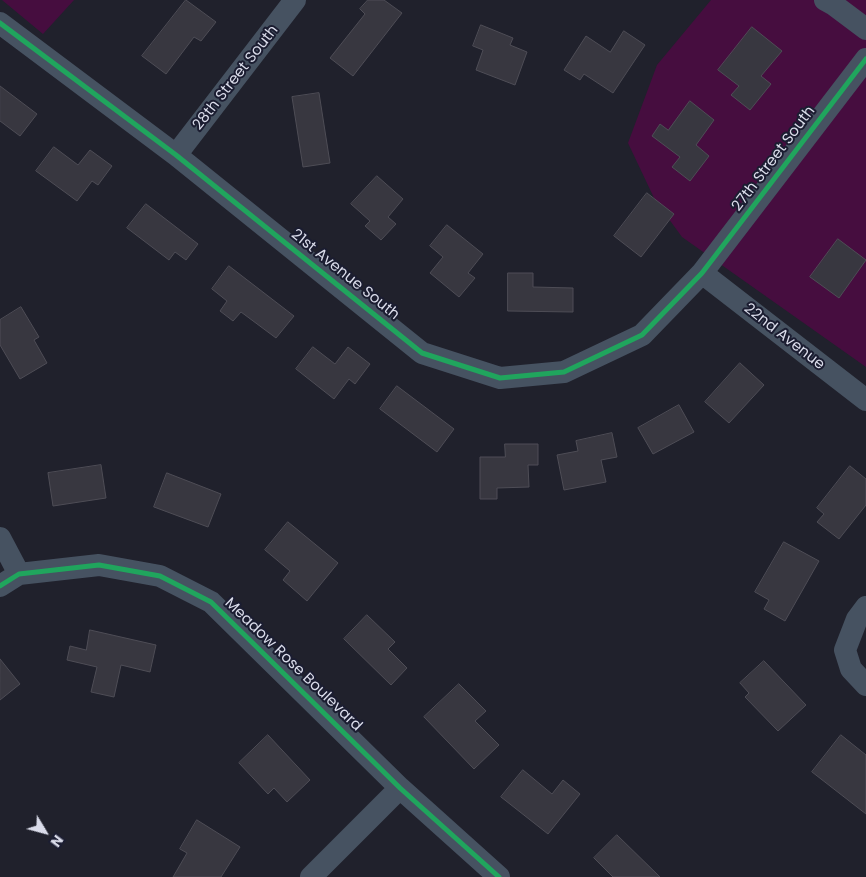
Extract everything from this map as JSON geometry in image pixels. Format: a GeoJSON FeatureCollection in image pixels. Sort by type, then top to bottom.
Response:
{"type":"FeatureCollection","features":[{"type":"Feature","properties":{"kind":"street","name":"28th Street South"},"geometry":{"type":"LineString","coordinates":[[176,155],[296,0]]}},
{"type":"Feature","properties":{"kind":"street"},"geometry":{"type":"LineString","coordinates":[[825,0],[834,4],[866,29]]}},
{"type":"Feature","properties":{"kind":"street","name":"21st Avenue South"},"geometry":{"type":"LineString","coordinates":[[0,23],[176,155],[422,352],[500,378],[564,372],[642,335],[702,274]]}},
{"type":"Feature","properties":{"kind":"street","name":"27th Street South"},"geometry":{"type":"LineString","coordinates":[[702,274],[866,59]]}},
{"type":"Feature","properties":{"kind":"street","name":"22nd Avenue"},"geometry":{"type":"LineString","coordinates":[[702,274],[866,400]]}},
{"type":"Feature","properties":{"kind":"street"},"geometry":{"type":"LineString","coordinates":[[0,538],[19,574]]}},
{"type":"Feature","properties":{"kind":"street","name":"Meadow Rose Boulevard"},"geometry":{"type":"LineString","coordinates":[[0,586],[19,574],[99,565],[160,576],[211,602],[400,788],[498,877]]}},
{"type":"Feature","properties":{"kind":"street"},"geometry":{"type":"LineString","coordinates":[[866,607],[857,620],[845,650],[851,669],[866,685]]}},
{"type":"Feature","properties":{"kind":"street"},"geometry":{"type":"LineString","coordinates":[[311,877],[400,788]]}},
{"type":"Feature","properties":{"kind":"shaded area"},"geometry":{"type":"Polygon","coordinates":[[[2,0],[74,0],[43,34],[2,0]]]}},
{"type":"Feature","properties":{"kind":"shaded area"},"geometry":{"type":"Polygon","coordinates":[[[711,0],[866,0],[866,367],[682,237],[655,200],[628,143],[657,65],[711,0]]]}},
{"type":"Feature","properties":{"kind":"building"},"geometry":{"type":"Polygon","coordinates":[[[186,0],[216,22],[201,41],[194,37],[166,74],[142,56],[186,0]]]}},
{"type":"Feature","properties":{"kind":"building"},"geometry":{"type":"Polygon","coordinates":[[[368,0],[384,0],[402,13],[353,76],[330,58],[365,14],[360,9],[368,0]]]}},
{"type":"Feature","properties":{"kind":"building"},"geometry":{"type":"Polygon","coordinates":[[[481,25],[513,38],[510,45],[527,52],[515,85],[476,70],[483,50],[473,46],[481,25]]]}},
{"type":"Feature","properties":{"kind":"building"},"geometry":{"type":"Polygon","coordinates":[[[752,27],[782,51],[761,76],[771,84],[750,110],[731,95],[739,86],[718,70],[752,27]]]}},
{"type":"Feature","properties":{"kind":"building"},"geometry":{"type":"Polygon","coordinates":[[[624,31],[645,45],[613,93],[584,74],[580,80],[564,70],[586,36],[610,52],[624,31]]]}},
{"type":"Feature","properties":{"kind":"building"},"geometry":{"type":"Polygon","coordinates":[[[0,86],[37,114],[20,136],[0,121],[0,86]]]}},
{"type":"Feature","properties":{"kind":"building"},"geometry":{"type":"Polygon","coordinates":[[[319,93],[330,163],[303,167],[292,97],[319,93]]]}},
{"type":"Feature","properties":{"kind":"building"},"geometry":{"type":"Polygon","coordinates":[[[690,101],[714,120],[696,145],[709,156],[690,181],[672,167],[680,157],[652,136],[660,124],[668,130],[690,101]]]}},
{"type":"Feature","properties":{"kind":"building"},"geometry":{"type":"Polygon","coordinates":[[[54,147],[78,165],[90,150],[112,166],[98,185],[92,181],[77,201],[36,171],[54,147]]]}},
{"type":"Feature","properties":{"kind":"building"},"geometry":{"type":"Polygon","coordinates":[[[377,176],[403,199],[388,217],[396,224],[381,240],[365,226],[370,221],[351,204],[377,176]]]}},
{"type":"Feature","properties":{"kind":"building"},"geometry":{"type":"Polygon","coordinates":[[[647,193],[674,214],[641,257],[614,236],[647,193]]]}},
{"type":"Feature","properties":{"kind":"building"},"geometry":{"type":"Polygon","coordinates":[[[146,204],[198,244],[186,260],[175,252],[169,260],[127,228],[146,204]]]}},
{"type":"Feature","properties":{"kind":"building"},"geometry":{"type":"Polygon","coordinates":[[[447,225],[483,254],[468,273],[475,278],[459,297],[430,273],[443,257],[430,246],[447,225]]]}},
{"type":"Feature","properties":{"kind":"building"},"geometry":{"type":"Polygon","coordinates":[[[838,239],[866,260],[839,298],[810,277],[838,239]]]}},
{"type":"Feature","properties":{"kind":"building"},"geometry":{"type":"Polygon","coordinates":[[[229,266],[294,316],[276,338],[241,312],[233,321],[220,311],[227,301],[212,289],[229,266]]]}},
{"type":"Feature","properties":{"kind":"building"},"geometry":{"type":"Polygon","coordinates":[[[508,273],[533,273],[533,287],[573,288],[573,312],[508,311],[508,273]]]}},
{"type":"Feature","properties":{"kind":"building"},"geometry":{"type":"Polygon","coordinates":[[[21,307],[39,337],[34,340],[47,363],[20,379],[0,345],[0,320],[21,307]]]}},
{"type":"Feature","properties":{"kind":"building"},"geometry":{"type":"Polygon","coordinates":[[[313,347],[335,364],[348,347],[370,364],[355,384],[349,379],[334,399],[296,369],[313,347]]]}},
{"type":"Feature","properties":{"kind":"building"},"geometry":{"type":"Polygon","coordinates":[[[740,363],[764,385],[729,423],[705,402],[740,363]]]}},
{"type":"Feature","properties":{"kind":"building"},"geometry":{"type":"Polygon","coordinates":[[[397,386],[454,429],[437,452],[380,409],[397,386]]]}},
{"type":"Feature","properties":{"kind":"building"},"geometry":{"type":"Polygon","coordinates":[[[679,405],[694,432],[653,454],[638,428],[679,405]]]}},
{"type":"Feature","properties":{"kind":"building"},"geometry":{"type":"Polygon","coordinates":[[[612,433],[617,457],[601,460],[606,482],[564,490],[557,455],[578,451],[576,441],[612,433]]]}},
{"type":"Feature","properties":{"kind":"building"},"geometry":{"type":"Polygon","coordinates":[[[505,444],[538,444],[538,465],[528,465],[529,487],[497,488],[497,499],[480,499],[480,457],[505,457],[505,444]]]}},
{"type":"Feature","properties":{"kind":"building"},"geometry":{"type":"Polygon","coordinates":[[[101,465],[106,498],[53,506],[48,473],[101,465]]]}},
{"type":"Feature","properties":{"kind":"building"},"geometry":{"type":"Polygon","coordinates":[[[850,466],[866,479],[866,505],[839,539],[817,522],[824,514],[817,508],[850,466]]]}},
{"type":"Feature","properties":{"kind":"building"},"geometry":{"type":"Polygon","coordinates":[[[167,473],[221,494],[208,527],[154,507],[167,473]]]}},
{"type":"Feature","properties":{"kind":"building"},"geometry":{"type":"Polygon","coordinates":[[[288,522],[338,563],[307,601],[283,580],[290,571],[265,550],[288,522]]]}},
{"type":"Feature","properties":{"kind":"building"},"geometry":{"type":"Polygon","coordinates":[[[784,542],[819,561],[785,621],[764,609],[769,600],[755,592],[784,542]]]}},
{"type":"Feature","properties":{"kind":"building"},"geometry":{"type":"Polygon","coordinates":[[[367,615],[395,642],[388,649],[407,668],[391,685],[344,639],[367,615]]]}},
{"type":"Feature","properties":{"kind":"building"},"geometry":{"type":"Polygon","coordinates":[[[90,630],[156,645],[150,672],[121,665],[114,697],[91,692],[97,667],[67,660],[70,646],[86,650],[90,630]]]}},
{"type":"Feature","properties":{"kind":"building"},"geometry":{"type":"Polygon","coordinates":[[[0,659],[20,684],[0,700],[0,659]]]}},
{"type":"Feature","properties":{"kind":"building"},"geometry":{"type":"Polygon","coordinates":[[[764,661],[806,705],[778,731],[745,697],[749,693],[740,683],[764,661]]]}},
{"type":"Feature","properties":{"kind":"building"},"geometry":{"type":"Polygon","coordinates":[[[459,684],[486,711],[475,721],[499,745],[474,769],[424,717],[459,684]]]}},
{"type":"Feature","properties":{"kind":"building"},"geometry":{"type":"Polygon","coordinates":[[[268,735],[310,780],[287,802],[274,788],[268,794],[239,763],[268,735]]]}},
{"type":"Feature","properties":{"kind":"building"},"geometry":{"type":"Polygon","coordinates":[[[841,735],[866,755],[866,814],[812,772],[841,735]]]}},
{"type":"Feature","properties":{"kind":"building"},"geometry":{"type":"Polygon","coordinates":[[[523,770],[552,794],[563,780],[580,794],[548,834],[501,797],[523,770]]]}},
{"type":"Feature","properties":{"kind":"building"},"geometry":{"type":"Polygon","coordinates":[[[197,820],[240,847],[221,877],[173,877],[187,853],[180,849],[197,820]]]}},
{"type":"Feature","properties":{"kind":"building"},"geometry":{"type":"Polygon","coordinates":[[[617,835],[660,877],[613,877],[594,858],[617,835]]]}},
{"type":"Feature","properties":{"kind":"cycle path"},"geometry":{"type":"LineString","coordinates":[[0,23],[176,155],[422,353],[500,378],[564,372],[642,335],[702,273],[866,59]]}},
{"type":"Feature","properties":{"kind":"cycle path"},"geometry":{"type":"LineString","coordinates":[[0,586],[19,574],[99,565],[160,576],[211,602],[400,788],[499,877]]}}]}
